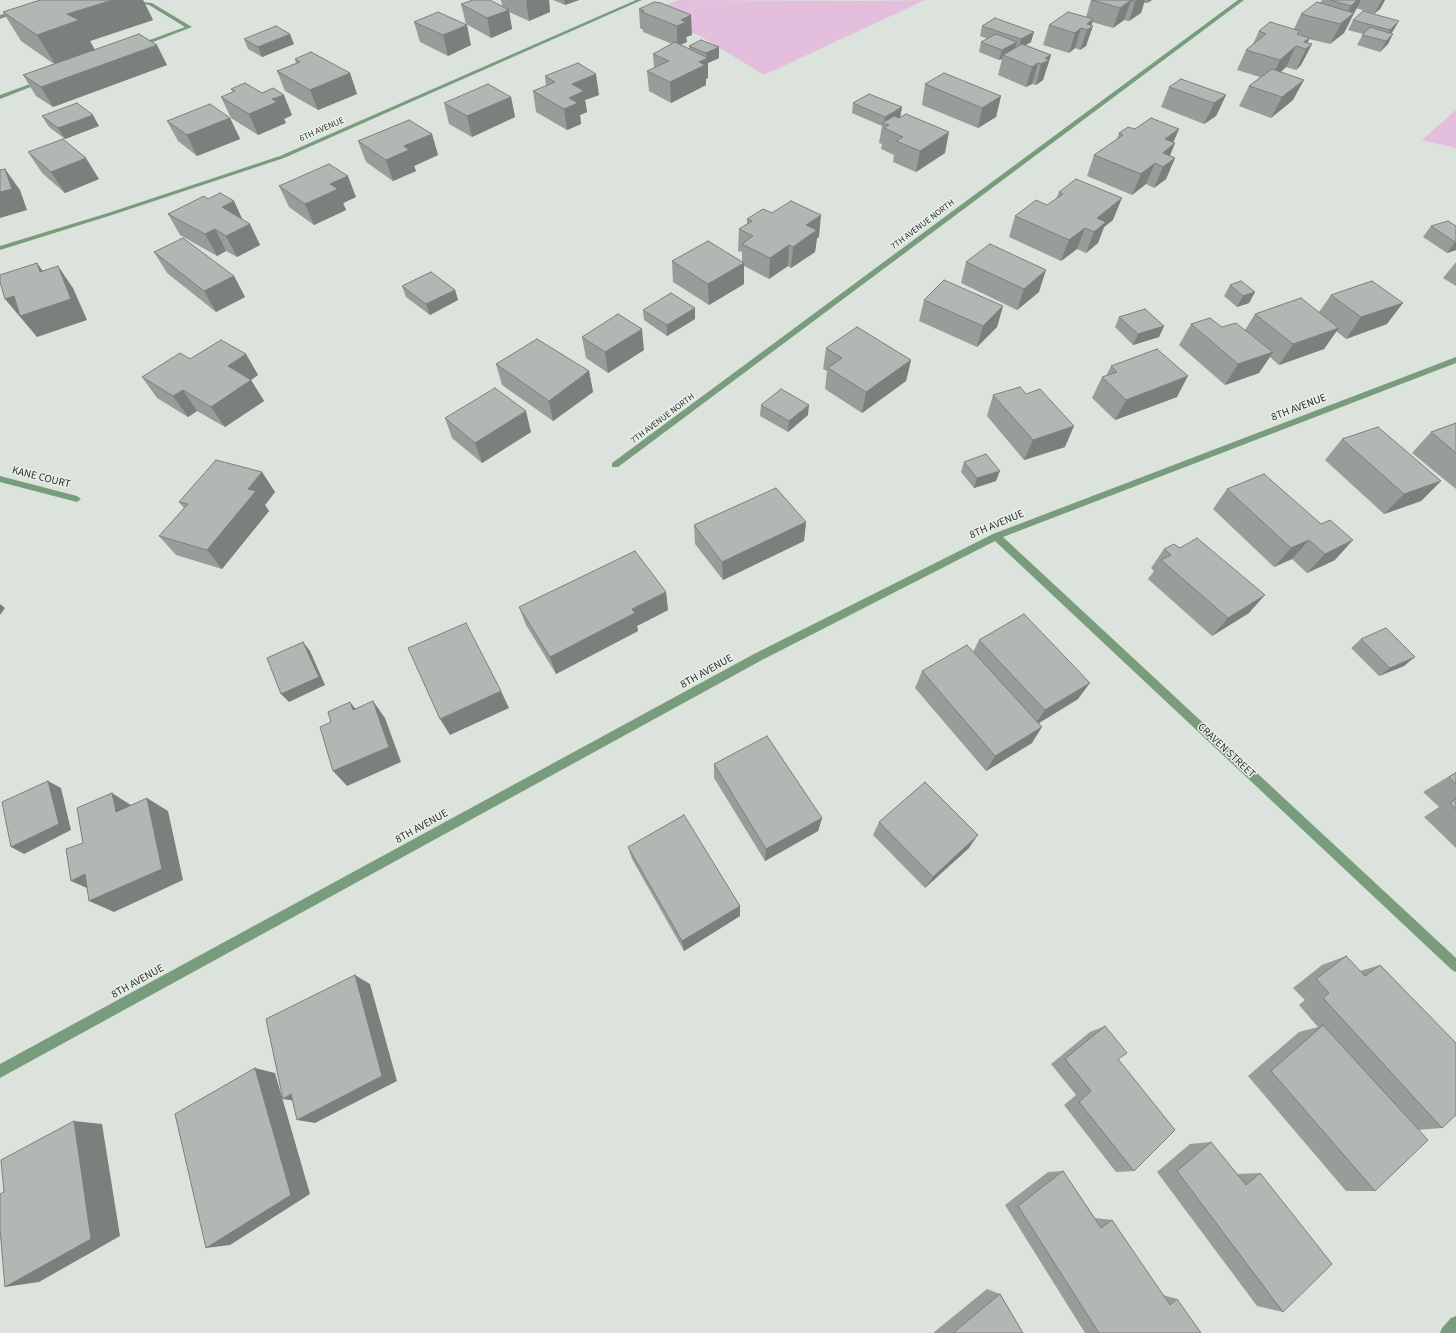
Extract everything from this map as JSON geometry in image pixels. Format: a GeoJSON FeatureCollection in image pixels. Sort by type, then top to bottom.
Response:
{"type":"FeatureCollection","features":[{"type":"Feature","properties":{"kind":"street"},"geometry":{"type":"LineString","coordinates":[[124,0],[150,4],[189,28],[131,49]]}},
{"type":"Feature","properties":{"kind":"street","name":"6TH AVENUE"},"geometry":{"type":"LineString","coordinates":[[0,248],[110,214],[282,157],[640,0]]}},
{"type":"Feature","properties":{"kind":"street","name":"7TH AVENUE NORTH"},"geometry":{"type":"LineString","coordinates":[[615,465],[1241,0]]}},
{"type":"Feature","properties":{"kind":"street"},"geometry":{"type":"LineString","coordinates":[[0,17],[22,10]]}},
{"type":"Feature","properties":{"kind":"street"},"geometry":{"type":"LineString","coordinates":[[0,97],[51,78]]}},
{"type":"Feature","properties":{"kind":"street","name":"8TH AVENUE"},"geometry":{"type":"LineString","coordinates":[[0,1071],[758,657],[996,536],[1456,360]]}},
{"type":"Feature","properties":{"kind":"street","name":"KANE COURT"},"geometry":{"type":"LineString","coordinates":[[0,479],[77,499]]}},
{"type":"Feature","properties":{"kind":"street","name":"CRAVEN STREET"},"geometry":{"type":"LineString","coordinates":[[996,536],[1456,966]]}},
{"type":"Feature","properties":{"kind":"street"},"geometry":{"type":"LineString","coordinates":[[1447,1333],[1456,1323]]}},
{"type":"Feature","properties":{"kind":"shaded area"},"geometry":{"type":"Polygon","coordinates":[[[678,0],[925,0],[764,75],[700,36],[647,13],[678,0]]]}},
{"type":"Feature","properties":{"kind":"shaded area"},"geometry":{"type":"Polygon","coordinates":[[[1456,110],[1456,148],[1422,140],[1456,110]]]}},
{"type":"Feature","properties":{"kind":"building"},"geometry":{"type":"Polygon","coordinates":[[[40,0],[113,0],[67,14],[79,20],[37,35],[3,12],[40,0]]]}},
{"type":"Feature","properties":{"kind":"building"},"geometry":{"type":"Polygon","coordinates":[[[473,0],[490,0],[509,10],[487,18],[461,4],[473,0]]]}},
{"type":"Feature","properties":{"kind":"building"},"geometry":{"type":"Polygon","coordinates":[[[1092,0],[1131,0],[1120,8],[1092,0]]]}},
{"type":"Feature","properties":{"kind":"building"},"geometry":{"type":"Polygon","coordinates":[[[1330,0],[1357,0],[1351,6],[1330,0]]]}},
{"type":"Feature","properties":{"kind":"building"},"geometry":{"type":"Polygon","coordinates":[[[654,2],[661,3],[691,15],[681,20],[686,22],[677,26],[642,12],[644,11],[639,9],[654,2]]]}},
{"type":"Feature","properties":{"kind":"building"},"geometry":{"type":"Polygon","coordinates":[[[1317,2],[1354,13],[1340,24],[1301,14],[1317,2]]]}},
{"type":"Feature","properties":{"kind":"building"},"geometry":{"type":"Polygon","coordinates":[[[1363,11],[1399,21],[1390,30],[1353,20],[1363,11]]]}},
{"type":"Feature","properties":{"kind":"building"},"geometry":{"type":"Polygon","coordinates":[[[438,12],[467,25],[443,35],[414,22],[438,12]]]}},
{"type":"Feature","properties":{"kind":"building"},"geometry":{"type":"Polygon","coordinates":[[[1068,12],[1093,19],[1087,24],[1093,26],[1087,30],[1081,28],[1075,33],[1049,25],[1068,12]]]}},
{"type":"Feature","properties":{"kind":"building"},"geometry":{"type":"Polygon","coordinates":[[[995,18],[1034,32],[1021,39],[982,26],[995,18]]]}},
{"type":"Feature","properties":{"kind":"building"},"geometry":{"type":"Polygon","coordinates":[[[1270,22],[1300,31],[1297,34],[1310,38],[1304,42],[1312,44],[1306,49],[1296,46],[1280,60],[1246,50],[1266,34],[1259,31],[1270,22]]]}},
{"type":"Feature","properties":{"kind":"building"},"geometry":{"type":"Polygon","coordinates":[[[276,26],[290,34],[258,47],[244,39],[276,26]]]}},
{"type":"Feature","properties":{"kind":"building"},"geometry":{"type":"Polygon","coordinates":[[[1370,27],[1393,34],[1386,41],[1362,35],[1370,27]]]}},
{"type":"Feature","properties":{"kind":"building"},"geometry":{"type":"Polygon","coordinates":[[[139,34],[157,45],[41,87],[23,75],[139,34]]]}},
{"type":"Feature","properties":{"kind":"building"},"geometry":{"type":"Polygon","coordinates":[[[996,34],[1017,42],[1002,50],[981,42],[996,34]]]}},
{"type":"Feature","properties":{"kind":"building"},"geometry":{"type":"Polygon","coordinates":[[[701,40],[719,47],[706,53],[689,46],[701,40]]]}},
{"type":"Feature","properties":{"kind":"building"},"geometry":{"type":"Polygon","coordinates":[[[675,42],[708,58],[699,62],[705,65],[670,82],[647,71],[669,61],[653,54],[675,42]]]}},
{"type":"Feature","properties":{"kind":"building"},"geometry":{"type":"Polygon","coordinates":[[[1022,44],[1051,55],[1045,58],[1049,60],[1041,64],[1038,63],[1032,67],[1003,55],[1022,44]]]}},
{"type":"Feature","properties":{"kind":"building"},"geometry":{"type":"Polygon","coordinates":[[[311,52],[350,73],[310,90],[277,71],[300,62],[295,59],[311,52]]]}},
{"type":"Feature","properties":{"kind":"building"},"geometry":{"type":"Polygon","coordinates":[[[578,63],[596,74],[572,84],[584,91],[569,98],[578,103],[564,109],[533,91],[555,82],[545,76],[578,63]]]}},
{"type":"Feature","properties":{"kind":"building"},"geometry":{"type":"Polygon","coordinates":[[[1272,69],[1304,80],[1282,97],[1249,86],[1272,69]]]}},
{"type":"Feature","properties":{"kind":"building"},"geometry":{"type":"Polygon","coordinates":[[[944,73],[1001,96],[982,108],[925,84],[944,73]]]}},
{"type":"Feature","properties":{"kind":"building"},"geometry":{"type":"Polygon","coordinates":[[[1181,79],[1226,95],[1214,103],[1169,87],[1181,79]]]}},
{"type":"Feature","properties":{"kind":"building"},"geometry":{"type":"Polygon","coordinates":[[[245,83],[262,93],[273,88],[284,95],[272,99],[277,102],[249,114],[221,97],[235,91],[231,89],[245,83]]]}},
{"type":"Feature","properties":{"kind":"building"},"geometry":{"type":"Polygon","coordinates":[[[488,84],[511,97],[467,116],[444,103],[488,84]]]}},
{"type":"Feature","properties":{"kind":"building"},"geometry":{"type":"Polygon","coordinates":[[[869,94],[902,107],[885,117],[853,103],[869,94]]]}},
{"type":"Feature","properties":{"kind":"building"},"geometry":{"type":"Polygon","coordinates":[[[77,103],[93,115],[58,128],[42,116],[77,103]]]}},
{"type":"Feature","properties":{"kind":"building"},"geometry":{"type":"Polygon","coordinates":[[[210,104],[230,118],[187,135],[167,121],[210,104]]]}},
{"type":"Feature","properties":{"kind":"building"},"geometry":{"type":"Polygon","coordinates":[[[906,114],[949,132],[920,151],[896,141],[903,137],[884,128],[889,125],[882,123],[894,116],[899,118],[906,114]]]}},
{"type":"Feature","properties":{"kind":"building"},"geometry":{"type":"Polygon","coordinates":[[[1151,118],[1179,129],[1165,139],[1175,143],[1163,153],[1175,158],[1163,167],[1155,163],[1141,174],[1094,155],[1123,135],[1119,133],[1128,127],[1135,129],[1151,118]]]}},
{"type":"Feature","properties":{"kind":"building"},"geometry":{"type":"Polygon","coordinates":[[[409,120],[432,134],[404,146],[409,150],[386,160],[358,141],[409,120]]]}},
{"type":"Feature","properties":{"kind":"building"},"geometry":{"type":"Polygon","coordinates":[[[63,139],[86,158],[51,172],[28,152],[63,139]]]}},
{"type":"Feature","properties":{"kind":"building"},"geometry":{"type":"Polygon","coordinates":[[[329,164],[348,176],[330,184],[338,189],[305,204],[279,186],[329,164]]]}},
{"type":"Feature","properties":{"kind":"building"},"geometry":{"type":"Polygon","coordinates":[[[5,169],[12,189],[0,192],[0,170],[5,169]]]}},
{"type":"Feature","properties":{"kind":"building"},"geometry":{"type":"Polygon","coordinates":[[[1076,179],[1122,198],[1097,218],[1106,222],[1094,232],[1085,228],[1069,240],[1015,216],[1036,200],[1047,205],[1063,194],[1059,192],[1076,179]]]}},
{"type":"Feature","properties":{"kind":"building"},"geometry":{"type":"Polygon","coordinates":[[[220,193],[234,201],[222,207],[250,224],[226,236],[215,229],[205,234],[168,214],[204,196],[208,199],[220,193]]]}},
{"type":"Feature","properties":{"kind":"building"},"geometry":{"type":"Polygon","coordinates":[[[791,201],[821,215],[806,225],[817,230],[793,247],[789,245],[770,258],[742,244],[753,236],[739,229],[752,221],[747,219],[763,209],[772,213],[791,201]]]}},
{"type":"Feature","properties":{"kind":"building"},"geometry":{"type":"Polygon","coordinates":[[[1448,221],[1456,226],[1456,242],[1431,226],[1448,221]]]}},
{"type":"Feature","properties":{"kind":"building"},"geometry":{"type":"Polygon","coordinates":[[[183,238],[234,276],[204,291],[154,252],[183,238]]]}},
{"type":"Feature","properties":{"kind":"building"},"geometry":{"type":"Polygon","coordinates":[[[708,241],[744,263],[708,284],[672,261],[708,241]]]}},
{"type":"Feature","properties":{"kind":"building"},"geometry":{"type":"Polygon","coordinates":[[[990,244],[1046,270],[1024,289],[966,262],[990,244]]]}},
{"type":"Feature","properties":{"kind":"building"},"geometry":{"type":"Polygon","coordinates":[[[37,263],[40,272],[58,266],[71,299],[20,316],[14,296],[5,299],[0,282],[0,275],[37,263]]]}},
{"type":"Feature","properties":{"kind":"building"},"geometry":{"type":"Polygon","coordinates":[[[431,272],[455,290],[426,304],[402,286],[431,272]]]}},
{"type":"Feature","properties":{"kind":"building"},"geometry":{"type":"Polygon","coordinates":[[[944,280],[1003,306],[983,326],[924,300],[944,280]]]}},
{"type":"Feature","properties":{"kind":"building"},"geometry":{"type":"Polygon","coordinates":[[[1241,281],[1255,292],[1243,296],[1230,285],[1241,281]]]}},
{"type":"Feature","properties":{"kind":"building"},"geometry":{"type":"Polygon","coordinates":[[[1372,281],[1403,303],[1361,317],[1331,295],[1372,281]]]}},
{"type":"Feature","properties":{"kind":"building"},"geometry":{"type":"Polygon","coordinates":[[[671,293],[695,308],[667,325],[643,310],[671,293]]]}},
{"type":"Feature","properties":{"kind":"building"},"geometry":{"type":"Polygon","coordinates":[[[1301,298],[1339,328],[1293,344],[1255,314],[1301,298]]]}},
{"type":"Feature","properties":{"kind":"building"},"geometry":{"type":"Polygon","coordinates":[[[1145,309],[1164,326],[1138,334],[1119,317],[1145,309]]]}},
{"type":"Feature","properties":{"kind":"building"},"geometry":{"type":"Polygon","coordinates":[[[618,314],[642,329],[605,352],[582,337],[618,314]]]}},
{"type":"Feature","properties":{"kind":"building"},"geometry":{"type":"Polygon","coordinates":[[[1210,318],[1222,327],[1236,323],[1273,352],[1238,364],[1191,324],[1210,318]]]}},
{"type":"Feature","properties":{"kind":"building"},"geometry":{"type":"Polygon","coordinates":[[[857,327],[911,360],[866,392],[828,368],[842,358],[826,348],[857,327]]]}},
{"type":"Feature","properties":{"kind":"building"},"geometry":{"type":"Polygon","coordinates":[[[537,339],[589,371],[549,401],[496,364],[537,339]]]}},
{"type":"Feature","properties":{"kind":"building"},"geometry":{"type":"Polygon","coordinates":[[[221,340],[246,354],[228,366],[251,380],[211,407],[183,390],[173,396],[142,377],[180,353],[190,359],[221,340]]]}},
{"type":"Feature","properties":{"kind":"building"},"geometry":{"type":"Polygon","coordinates":[[[1157,349],[1188,376],[1126,400],[1102,377],[1117,372],[1111,366],[1157,349]]]}},
{"type":"Feature","properties":{"kind":"building"},"geometry":{"type":"Polygon","coordinates":[[[1020,387],[1026,394],[1040,389],[1074,426],[1033,440],[993,395],[1020,387]]]}},
{"type":"Feature","properties":{"kind":"building"},"geometry":{"type":"Polygon","coordinates":[[[495,388],[526,411],[475,443],[445,418],[495,388]]]}},
{"type":"Feature","properties":{"kind":"building"},"geometry":{"type":"Polygon","coordinates":[[[781,389],[809,405],[789,421],[761,405],[781,389]]]}},
{"type":"Feature","properties":{"kind":"building"},"geometry":{"type":"Polygon","coordinates":[[[1456,423],[1456,453],[1431,432],[1456,423]]]}},
{"type":"Feature","properties":{"kind":"building"},"geometry":{"type":"Polygon","coordinates":[[[1378,427],[1441,481],[1404,494],[1342,439],[1378,427]]]}},
{"type":"Feature","properties":{"kind":"building"},"geometry":{"type":"Polygon","coordinates":[[[986,454],[1000,471],[977,478],[964,462],[986,454]]]}},
{"type":"Feature","properties":{"kind":"building"},"geometry":{"type":"Polygon","coordinates":[[[216,460],[262,472],[248,489],[256,491],[207,550],[159,536],[188,504],[179,502],[216,460]]]}},
{"type":"Feature","properties":{"kind":"building"},"geometry":{"type":"Polygon","coordinates":[[[1264,474],[1321,524],[1330,520],[1353,540],[1325,554],[1309,540],[1291,548],[1227,489],[1264,474]]]}},
{"type":"Feature","properties":{"kind":"building"},"geometry":{"type":"Polygon","coordinates":[[[776,488],[806,522],[722,562],[694,525],[776,488]]]}},
{"type":"Feature","properties":{"kind":"building"},"geometry":{"type":"Polygon","coordinates":[[[1197,538],[1265,595],[1228,618],[1161,560],[1171,555],[1164,549],[1174,544],[1180,548],[1197,538]]]}},
{"type":"Feature","properties":{"kind":"building"},"geometry":{"type":"Polygon","coordinates":[[[635,551],[666,592],[632,609],[635,613],[550,657],[519,607],[635,551]]]}},
{"type":"Feature","properties":{"kind":"building"},"geometry":{"type":"Polygon","coordinates":[[[1024,614],[1090,683],[1045,710],[979,640],[1024,614]]]}},
{"type":"Feature","properties":{"kind":"building"},"geometry":{"type":"Polygon","coordinates":[[[466,623],[501,691],[440,719],[408,648],[466,623]]]}},
{"type":"Feature","properties":{"kind":"building"},"geometry":{"type":"Polygon","coordinates":[[[1386,628],[1415,657],[1390,668],[1361,639],[1386,628]]]}},
{"type":"Feature","properties":{"kind":"building"},"geometry":{"type":"Polygon","coordinates":[[[303,642],[319,677],[281,694],[267,658],[303,642]]]}},
{"type":"Feature","properties":{"kind":"building"},"geometry":{"type":"Polygon","coordinates":[[[967,645],[1042,727],[995,756],[922,671],[967,645]]]}},
{"type":"Feature","properties":{"kind":"building"},"geometry":{"type":"Polygon","coordinates":[[[373,701],[389,747],[333,771],[320,727],[331,722],[328,712],[350,702],[353,710],[373,701]]]}},
{"type":"Feature","properties":{"kind":"building"},"geometry":{"type":"Polygon","coordinates":[[[767,736],[822,818],[766,849],[714,764],[767,736]]]}},
{"type":"Feature","properties":{"kind":"building"},"geometry":{"type":"Polygon","coordinates":[[[1456,773],[1456,784],[1449,777],[1456,773]]]}},
{"type":"Feature","properties":{"kind":"building"},"geometry":{"type":"Polygon","coordinates":[[[48,781],[59,824],[11,847],[2,802],[48,781]]]}},
{"type":"Feature","properties":{"kind":"building"},"geometry":{"type":"Polygon","coordinates":[[[925,782],[978,835],[933,877],[879,822],[925,782]]]}},
{"type":"Feature","properties":{"kind":"building"},"geometry":{"type":"Polygon","coordinates":[[[112,793],[116,812],[147,798],[162,869],[89,901],[85,874],[71,881],[66,849],[83,843],[77,808],[112,793]]]}},
{"type":"Feature","properties":{"kind":"building"},"geometry":{"type":"Polygon","coordinates":[[[1456,799],[1456,809],[1450,803],[1456,799]]]}},
{"type":"Feature","properties":{"kind":"building"},"geometry":{"type":"Polygon","coordinates":[[[684,815],[740,906],[682,941],[628,847],[684,815]]]}},
{"type":"Feature","properties":{"kind":"building"},"geometry":{"type":"Polygon","coordinates":[[[1346,956],[1365,976],[1380,965],[1456,1043],[1456,1115],[1442,1128],[1323,998],[1329,993],[1316,979],[1346,956]]]}},
{"type":"Feature","properties":{"kind":"building"},"geometry":{"type":"Polygon","coordinates":[[[355,975],[382,1076],[297,1120],[291,1094],[283,1099],[266,1019],[355,975]]]}},
{"type":"Feature","properties":{"kind":"building"},"geometry":{"type":"Polygon","coordinates":[[[1323,1025],[1428,1140],[1375,1191],[1271,1071],[1323,1025]]]}},
{"type":"Feature","properties":{"kind":"building"},"geometry":{"type":"Polygon","coordinates":[[[1105,1026],[1127,1053],[1118,1059],[1175,1130],[1134,1171],[1079,1102],[1091,1091],[1065,1059],[1105,1026]]]}},
{"type":"Feature","properties":{"kind":"building"},"geometry":{"type":"Polygon","coordinates":[[[255,1068],[291,1195],[206,1248],[175,1114],[255,1068]]]}},
{"type":"Feature","properties":{"kind":"building"},"geometry":{"type":"Polygon","coordinates":[[[74,1121],[91,1239],[5,1287],[0,1229],[0,1194],[4,1192],[1,1160],[74,1121]]]}},
{"type":"Feature","properties":{"kind":"building"},"geometry":{"type":"Polygon","coordinates":[[[1211,1142],[1246,1185],[1260,1173],[1332,1264],[1283,1312],[1177,1171],[1211,1142]]]}},
{"type":"Feature","properties":{"kind":"building"},"geometry":{"type":"Polygon","coordinates":[[[1063,1171],[1101,1228],[1112,1220],[1170,1305],[1177,1299],[1201,1333],[1099,1333],[1018,1206],[1063,1171]]]}},
{"type":"Feature","properties":{"kind":"building"},"geometry":{"type":"Polygon","coordinates":[[[1000,1294],[1023,1333],[953,1333],[1000,1294]]]}}]}
